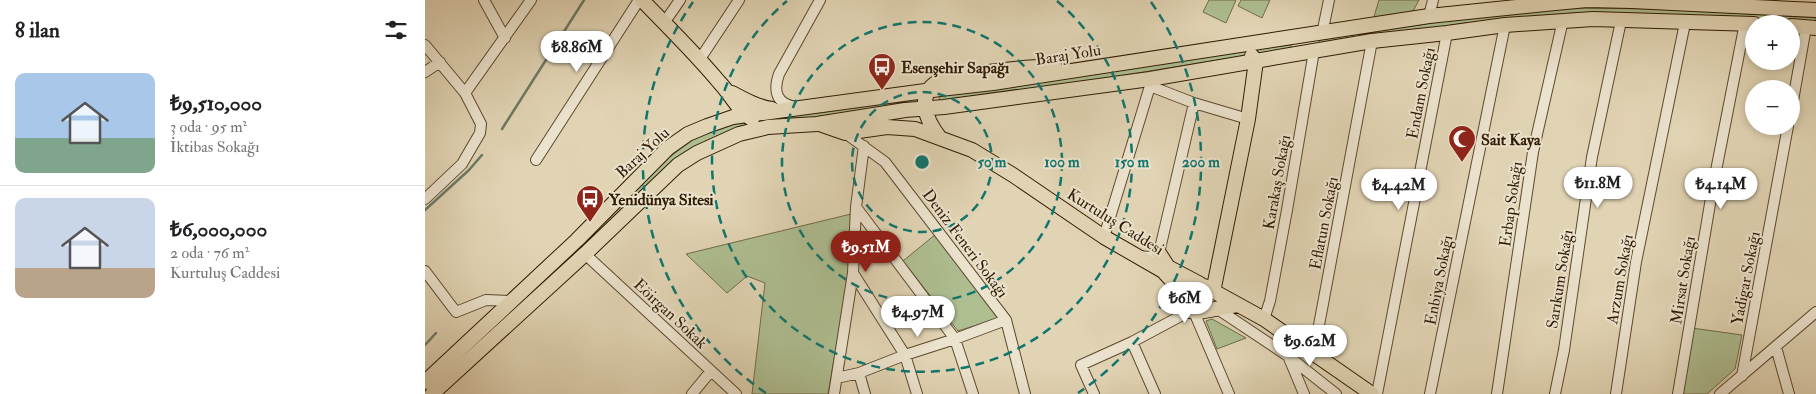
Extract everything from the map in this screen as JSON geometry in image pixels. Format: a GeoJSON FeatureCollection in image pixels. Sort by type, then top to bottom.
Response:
{"type":"FeatureCollection","features":[{"type":"Feature","properties":{"kind":"main road"},"geometry":{"type":"LineString","coordinates":[[640,0],[700,59],[727,90],[746,116],[769,127]]}},
{"type":"Feature","properties":{"kind":"main road","name":"Baraj Yolu"},"geometry":{"type":"LineString","coordinates":[[425,382],[574,243],[668,148],[688,134],[733,117],[993,83],[1322,34],[1429,16],[1587,0],[1816,10]]}},
{"type":"Feature","properties":{"kind":"main road","name":"Baraj Yolu"},"geometry":{"type":"LineString","coordinates":[[432,394],[585,254],[678,165],[697,152],[733,137],[769,127],[817,124],[905,110],[1150,83],[1314,50],[1505,25],[1563,20],[1745,24]]}},
{"type":"Feature","properties":{"kind":"main road"},"geometry":{"type":"LineString","coordinates":[[1197,309],[1209,305],[1210,297],[1206,287],[1247,119],[1257,61],[1250,53],[1238,45]]}},
{"type":"Feature","properties":{"kind":"main road"},"geometry":{"type":"LineString","coordinates":[[727,90],[764,108],[784,110]]}},
{"type":"Feature","properties":{"kind":"main road"},"geometry":{"type":"LineString","coordinates":[[930,90],[925,99],[925,108],[930,125],[940,138]]}},
{"type":"Feature","properties":{"kind":"main road"},"geometry":{"type":"LineString","coordinates":[[887,127],[897,125],[903,119],[905,110],[903,100],[897,95]]}},
{"type":"Feature","properties":{"kind":"main road"},"geometry":{"type":"LineString","coordinates":[[817,124],[845,133]]}},
{"type":"Feature","properties":{"kind":"main road","name":"Kurtuluş Caddesi"},"geometry":{"type":"LineString","coordinates":[[845,133],[887,127],[915,129],[972,150],[1013,175],[1104,237],[1163,271],[1197,309]]}},
{"type":"Feature","properties":{"kind":"main road"},"geometry":{"type":"LineString","coordinates":[[574,243],[585,254]]}},
{"type":"Feature","properties":{"kind":"main road"},"geometry":{"type":"LineString","coordinates":[[1159,253],[1168,267],[1264,319],[1372,394]]}},
{"type":"Feature","properties":{"kind":"main road"},"geometry":{"type":"LineString","coordinates":[[1197,309],[1183,294],[1187,287],[1206,287]]}},
{"type":"Feature","properties":{"kind":"main road"},"geometry":{"type":"LineString","coordinates":[[1197,309],[1237,305]]}},
{"type":"Feature","properties":{"kind":"street"},"geometry":{"type":"LineString","coordinates":[[484,0],[505,38]]}},
{"type":"Feature","properties":{"kind":"street"},"geometry":{"type":"LineString","coordinates":[[465,93],[531,0]]}},
{"type":"Feature","properties":{"kind":"street"},"geometry":{"type":"LineString","coordinates":[[536,160],[640,0]]}},
{"type":"Feature","properties":{"kind":"street"},"geometry":{"type":"LineString","coordinates":[[664,23],[680,0]]}},
{"type":"Feature","properties":{"kind":"street"},"geometry":{"type":"LineString","coordinates":[[700,59],[739,0]]}},
{"type":"Feature","properties":{"kind":"street"},"geometry":{"type":"LineString","coordinates":[[803,107],[790,106],[781,101],[775,85],[779,74],[820,0]]}},
{"type":"Feature","properties":{"kind":"street"},"geometry":{"type":"LineString","coordinates":[[1322,34],[1329,0]]}},
{"type":"Feature","properties":{"kind":"street"},"geometry":{"type":"LineString","coordinates":[[1429,16],[1433,0]]}},
{"type":"Feature","properties":{"kind":"street","name":"Erbap Sokağı"},"geometry":{"type":"LineString","coordinates":[[1497,394],[1533,152],[1563,20]]}},
{"type":"Feature","properties":{"kind":"street","name":"Sarıkum Sokağı"},"geometry":{"type":"LineString","coordinates":[[1555,394],[1564,350],[1592,157],[1621,21]]}},
{"type":"Feature","properties":{"kind":"street","name":"Arzum Sokağı"},"geometry":{"type":"LineString","coordinates":[[1616,394],[1636,262],[1685,23]]}},
{"type":"Feature","properties":{"kind":"street","name":"Enbiya Sokağı"},"geometry":{"type":"LineString","coordinates":[[1430,394],[1505,25]]}},
{"type":"Feature","properties":{"kind":"street"},"geometry":{"type":"LineString","coordinates":[[1799,80],[1811,28]]}},
{"type":"Feature","properties":{"kind":"street","name":"Endam Sokağı"},"geometry":{"type":"LineString","coordinates":[[1377,394],[1447,33]]}},
{"type":"Feature","properties":{"kind":"street","name":"Eflatun Sokağı"},"geometry":{"type":"LineString","coordinates":[[1314,352],[1372,41]]}},
{"type":"Feature","properties":{"kind":"street"},"geometry":{"type":"LineString","coordinates":[[425,45],[465,93],[481,124],[480,133],[462,164],[425,199]]}},
{"type":"Feature","properties":{"kind":"street","name":"Mirsat Sokağı"},"geometry":{"type":"LineString","coordinates":[[1678,394],[1713,186],[1745,46]]}},
{"type":"Feature","properties":{"kind":"street","name":"Karakaş Sokağı"},"geometry":{"type":"LineString","coordinates":[[1264,319],[1270,300],[1287,210],[1314,50]]}},
{"type":"Feature","properties":{"kind":"street"},"geometry":{"type":"LineString","coordinates":[[425,72],[439,62]]}},
{"type":"Feature","properties":{"kind":"street"},"geometry":{"type":"LineString","coordinates":[[1104,237],[1150,83],[1194,103],[1247,119]]}},
{"type":"Feature","properties":{"kind":"street"},"geometry":{"type":"LineString","coordinates":[[1139,256],[1149,257],[1159,253],[1194,103]]}},
{"type":"Feature","properties":{"kind":"street","name":"Deniz Feneri Sokağı"},"geometry":{"type":"LineString","coordinates":[[845,133],[885,162],[1006,320],[1025,394]]}},
{"type":"Feature","properties":{"kind":"street","name":"Yadigar Sokağı"},"geometry":{"type":"LineString","coordinates":[[1742,376],[1787,135]]}},
{"type":"Feature","properties":{"kind":"street"},"geometry":{"type":"LineString","coordinates":[[834,394],[853,273],[856,208],[864,146]]}},
{"type":"Feature","properties":{"kind":"street"},"geometry":{"type":"LineString","coordinates":[[856,208],[955,339],[973,394]]}},
{"type":"Feature","properties":{"kind":"street","name":"Eöirgan Sokak"},"geometry":{"type":"LineString","coordinates":[[585,254],[736,394]]}},
{"type":"Feature","properties":{"kind":"street"},"geometry":{"type":"LineString","coordinates":[[425,272],[456,312],[486,300],[512,302]]}},
{"type":"Feature","properties":{"kind":"street"},"geometry":{"type":"LineString","coordinates":[[853,273],[905,356],[917,394]]}},
{"type":"Feature","properties":{"kind":"street"},"geometry":{"type":"LineString","coordinates":[[1094,394],[1081,365],[1197,309]]}},
{"type":"Feature","properties":{"kind":"street"},"geometry":{"type":"LineString","coordinates":[[1197,309],[1288,356],[1336,394]]}},
{"type":"Feature","properties":{"kind":"street"},"geometry":{"type":"LineString","coordinates":[[1197,309],[1229,394]]}},
{"type":"Feature","properties":{"kind":"street"},"geometry":{"type":"LineString","coordinates":[[1720,394],[1734,389],[1742,376],[1816,312]]}},
{"type":"Feature","properties":{"kind":"street"},"geometry":{"type":"LineString","coordinates":[[837,378],[859,373],[1006,320]]}},
{"type":"Feature","properties":{"kind":"street"},"geometry":{"type":"LineString","coordinates":[[1132,342],[1155,394]]}},
{"type":"Feature","properties":{"kind":"street"},"geometry":{"type":"LineString","coordinates":[[1776,347],[1789,394]]}},
{"type":"Feature","properties":{"kind":"street"},"geometry":{"type":"LineString","coordinates":[[1288,356],[1304,394]]}},
{"type":"Feature","properties":{"kind":"street"},"geometry":{"type":"LineString","coordinates":[[691,394],[711,371]]}},
{"type":"Feature","properties":{"kind":"street"},"geometry":{"type":"LineString","coordinates":[[859,373],[865,394]]}},
{"type":"Feature","properties":{"kind":"green space"},"geometry":{"type":"Polygon","coordinates":[[[1209,0],[1236,0],[1226,23],[1203,12],[1209,0]]]}},
{"type":"Feature","properties":{"kind":"green space"},"geometry":{"type":"Polygon","coordinates":[[[1241,0],[1270,0],[1262,18],[1238,6],[1241,0]]]}},
{"type":"Feature","properties":{"kind":"green space"},"geometry":{"type":"Polygon","coordinates":[[[1379,0],[1419,0],[1413,11],[1373,20],[1379,0]]]}},
{"type":"Feature","properties":{"kind":"green space"},"geometry":{"type":"Polygon","coordinates":[[[1570,8],[1665,9],[1766,15],[1745,15],[1745,20],[1571,13],[1465,23],[1320,45],[1319,40],[1465,18],[1570,8]]]}},
{"type":"Feature","properties":{"kind":"green space"},"geometry":{"type":"Polygon","coordinates":[[[1800,17],[1816,18],[1816,24],[1800,23],[1800,17]]]}},
{"type":"Feature","properties":{"kind":"green space"},"geometry":{"type":"Polygon","coordinates":[[[1291,45],[1292,48],[940,105],[939,96],[1229,52],[1291,45]]]}},
{"type":"Feature","properties":{"kind":"green space"},"geometry":{"type":"Polygon","coordinates":[[[918,98],[920,105],[820,118],[773,121],[773,116],[819,113],[918,98]]]}},
{"type":"Feature","properties":{"kind":"green space"},"geometry":{"type":"Polygon","coordinates":[[[743,120],[745,125],[704,142],[590,243],[586,239],[671,156],[698,136],[743,120]]]}},
{"type":"Feature","properties":{"kind":"green space"},"geometry":{"type":"Polygon","coordinates":[[[851,214],[849,272],[828,394],[752,394],[765,283],[747,276],[727,293],[686,254],[851,214]]]}},
{"type":"Feature","properties":{"kind":"green space"},"geometry":{"type":"Polygon","coordinates":[[[936,234],[1001,317],[958,331],[903,261],[936,234]]]}},
{"type":"Feature","properties":{"kind":"green space"},"geometry":{"type":"Polygon","coordinates":[[[568,257],[570,259],[428,392],[425,390],[568,257]]]}},
{"type":"Feature","properties":{"kind":"green space"},"geometry":{"type":"Polygon","coordinates":[[[1212,319],[1246,338],[1217,349],[1206,321],[1212,319]]]}},
{"type":"Feature","properties":{"kind":"green space"},"geometry":{"type":"Polygon","coordinates":[[[1692,328],[1742,335],[1735,369],[1707,394],[1681,394],[1692,328]]]}},
{"type":"Feature","properties":{"kind":"waterway"},"geometry":{"type":"LineString","coordinates":[[502,129],[584,0]]}},
{"type":"Feature","properties":{"kind":"waterway"},"geometry":{"type":"LineString","coordinates":[[425,210],[469,170],[482,155]]}},
{"type":"Feature","properties":{"kind":"waterway"},"geometry":{"type":"LineString","coordinates":[[425,345],[436,333]]}},
{"type":"Feature","properties":{"kind":"place","name":"Esenşehir Sapağı"},"geometry":{"type":"Point","coordinates":[882,91]}},
{"type":"Feature","properties":{"kind":"place","name":"Sait Kaya"},"geometry":{"type":"Point","coordinates":[1462,163]}},
{"type":"Feature","properties":{"kind":"place","name":"Yenidünya Sitesi"},"geometry":{"type":"Point","coordinates":[590,223]}}]}
